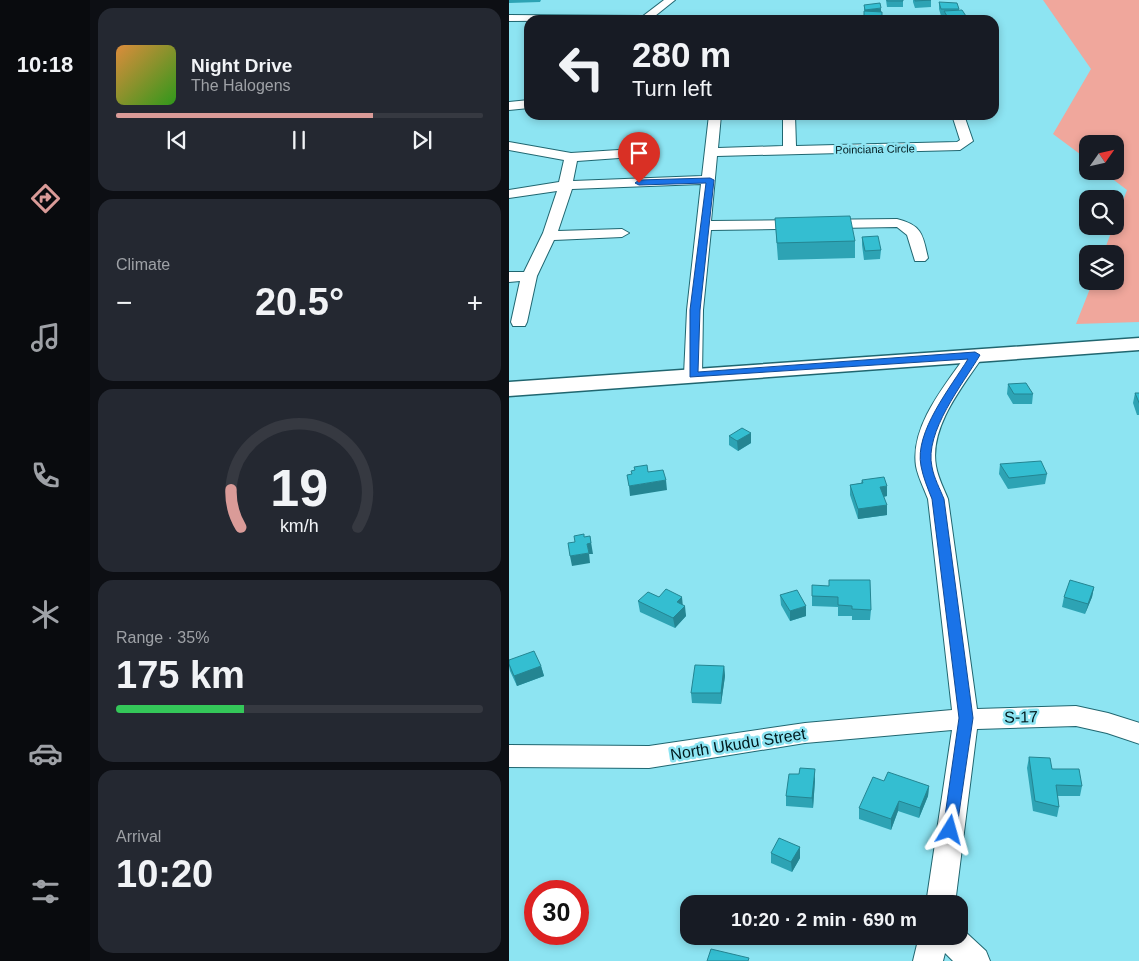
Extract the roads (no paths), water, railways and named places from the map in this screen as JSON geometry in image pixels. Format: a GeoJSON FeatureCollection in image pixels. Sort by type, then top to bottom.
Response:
{"type":"FeatureCollection","features":[{"type":"Feature","properties":{"kind":"main road"},"geometry":{"type":"LineString","coordinates":[[509,389],[1139,344]]}},
{"type":"Feature","properties":{"kind":"street"},"geometry":{"type":"LineString","coordinates":[[649,15],[670,0]]}},
{"type":"Feature","properties":{"kind":"street"},"geometry":{"type":"LineString","coordinates":[[509,18],[524,18]]}},
{"type":"Feature","properties":{"kind":"street"},"geometry":{"type":"LineString","coordinates":[[509,106],[524,104]]}},
{"type":"Feature","properties":{"kind":"street"},"geometry":{"type":"LineString","coordinates":[[693,375],[695,310],[703,226],[710,180],[715,120]]}},
{"type":"Feature","properties":{"kind":"street"},"geometry":{"type":"LineString","coordinates":[[712,152],[790,151],[789,120]]}},
{"type":"Feature","properties":{"kind":"street","name":"Poinciana Circle"},"geometry":{"type":"LineString","coordinates":[[790,151],[960,146],[967,142],[960,120]]}},
{"type":"Feature","properties":{"kind":"street"},"geometry":{"type":"LineString","coordinates":[[509,146],[571,157],[619,154]]}},
{"type":"Feature","properties":{"kind":"street"},"geometry":{"type":"LineString","coordinates":[[519,322],[529,276],[551,236],[567,185],[571,157]]}},
{"type":"Feature","properties":{"kind":"street"},"geometry":{"type":"LineString","coordinates":[[509,194],[567,185],[710,180]]}},
{"type":"Feature","properties":{"kind":"street"},"geometry":{"type":"LineString","coordinates":[[703,226],[897,223],[909,225],[913,230],[920,258]]}},
{"type":"Feature","properties":{"kind":"street"},"geometry":{"type":"LineString","coordinates":[[551,236],[622,233]]}},
{"type":"Feature","properties":{"kind":"street"},"geometry":{"type":"LineString","coordinates":[[509,277],[529,276]]}},
{"type":"Feature","properties":{"kind":"street"},"geometry":{"type":"LineString","coordinates":[[941,895],[966,718],[938,499],[926,466],[926,453],[928,438],[933,425],[975,355]]}},
{"type":"Feature","properties":{"kind":"street","name":"S-17"},"geometry":{"type":"LineString","coordinates":[[966,718],[1076,716],[1109,723],[1139,734]]}},
{"type":"Feature","properties":{"kind":"street","name":"North Ukudu Street"},"geometry":{"type":"LineString","coordinates":[[509,756],[649,757],[805,733],[966,718]]}},
{"type":"Feature","properties":{"kind":"street"},"geometry":{"type":"LineString","coordinates":[[928,961],[932,945]]}},
{"type":"Feature","properties":{"kind":"street"},"geometry":{"type":"LineString","coordinates":[[958,945],[975,961]]}}]}
